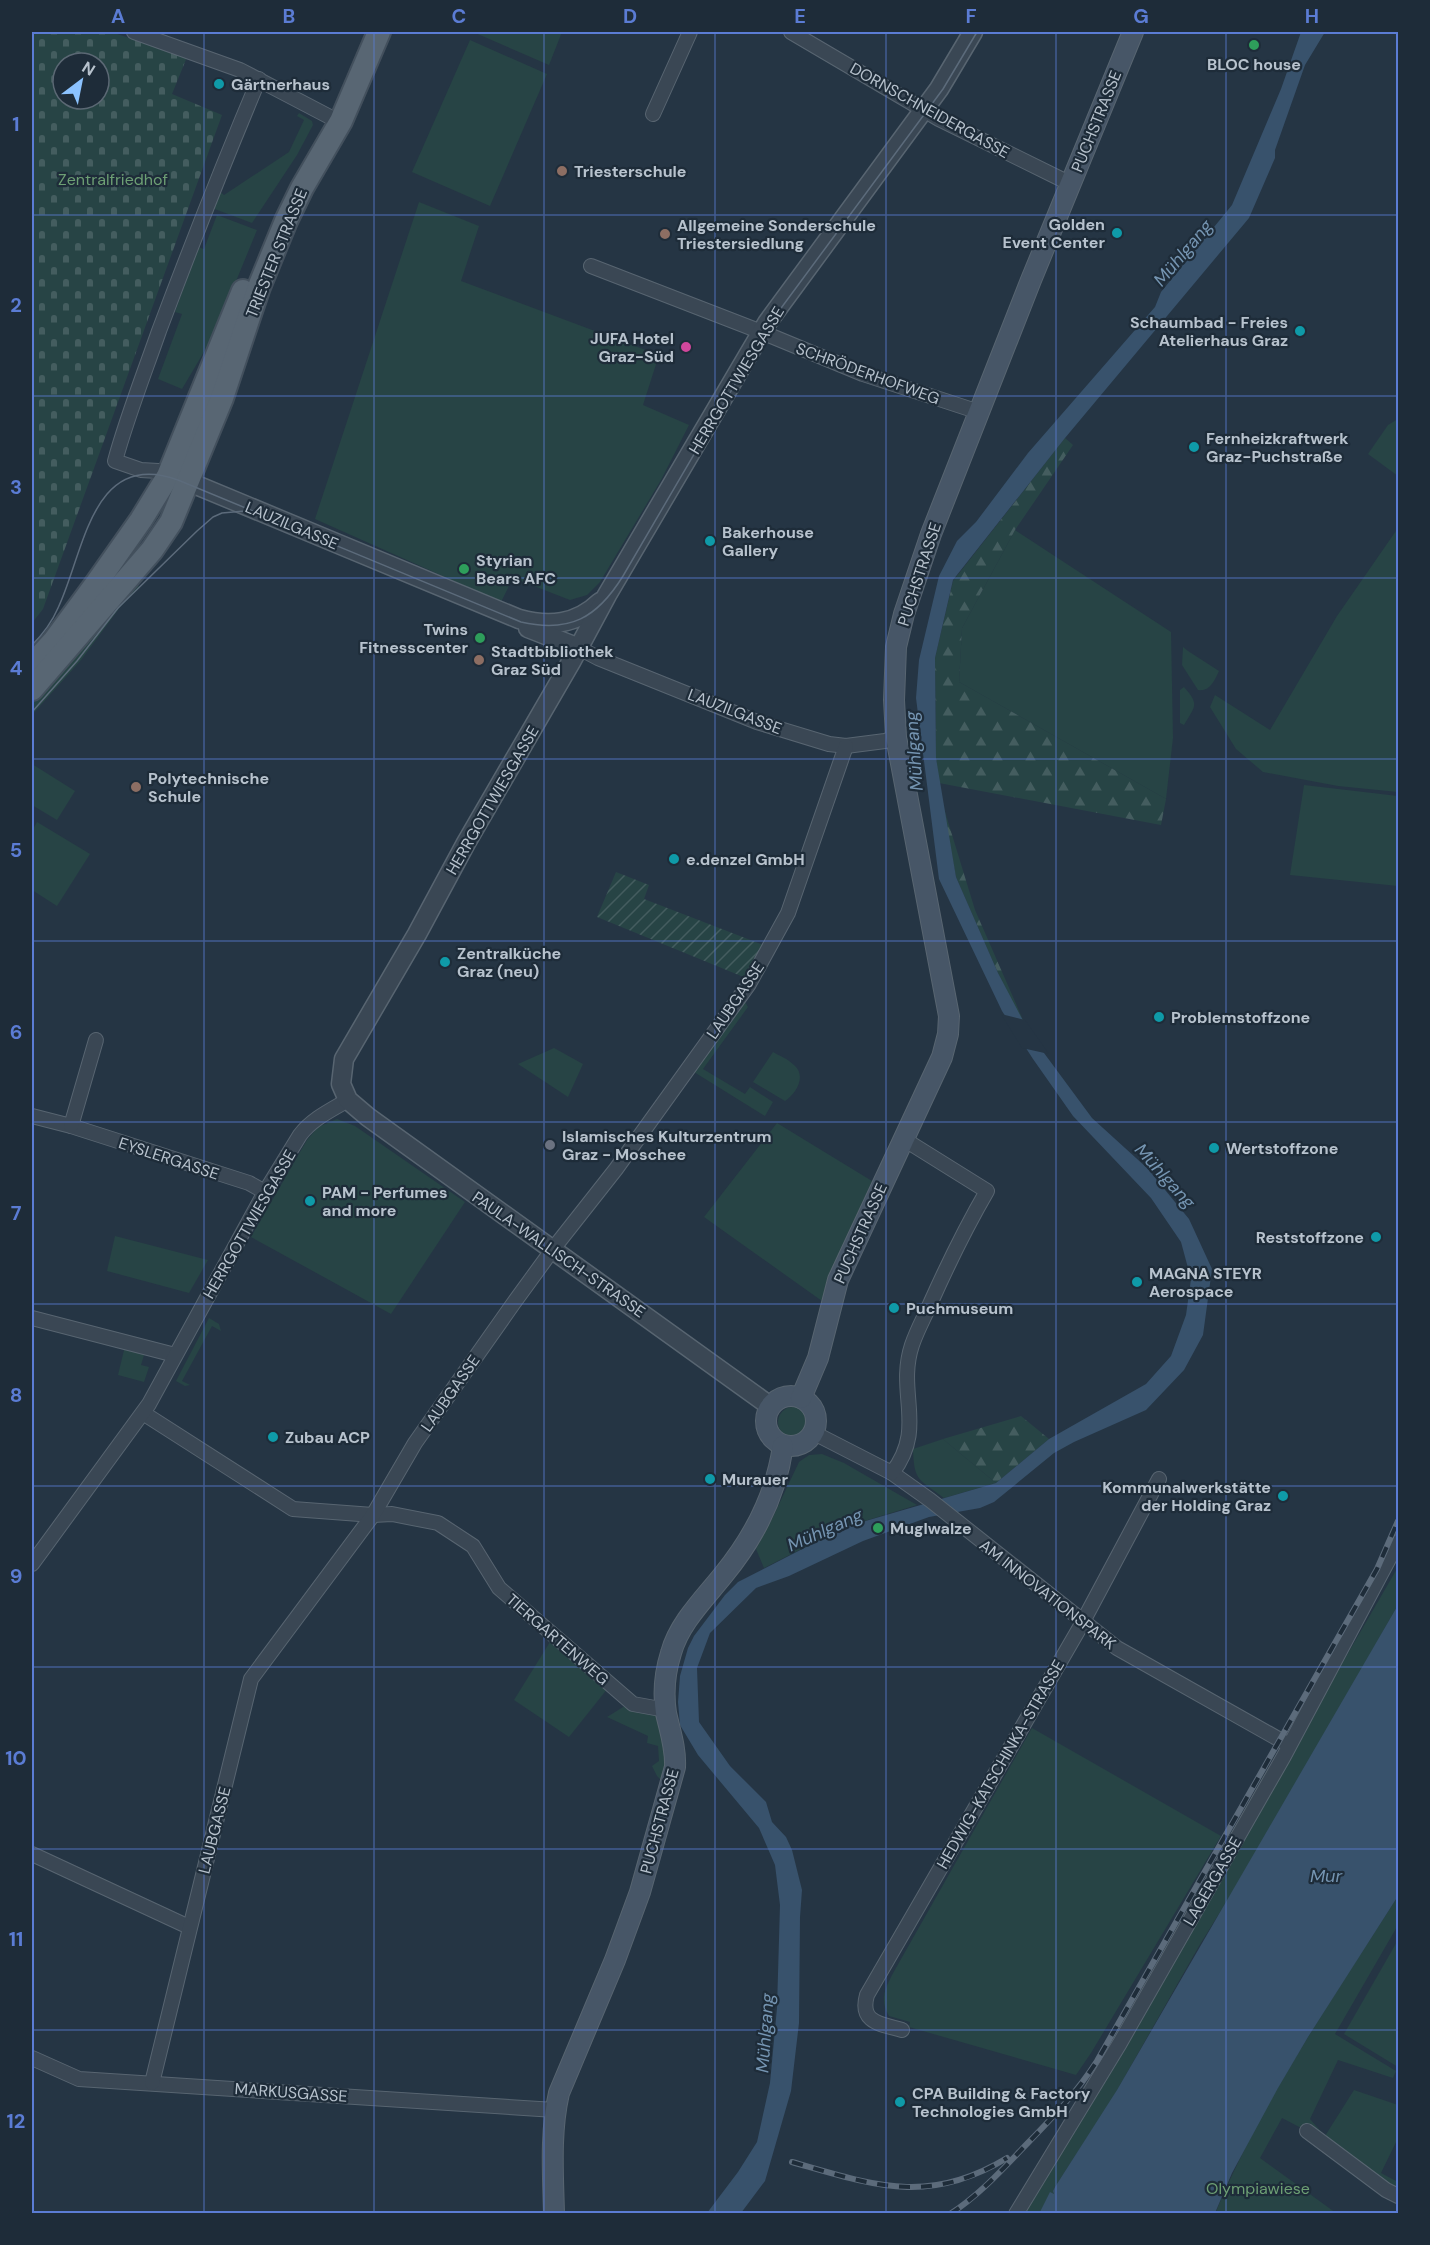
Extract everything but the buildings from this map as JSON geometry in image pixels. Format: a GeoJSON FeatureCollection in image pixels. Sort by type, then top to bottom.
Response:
{"type":"FeatureCollection","features":[{"type":"Feature","properties":{"kind":"main road","name":"TRIESTER STRASSE"},"geometry":{"type":"LineString","coordinates":[[32,689],[152,550],[171,522],[179,478],[273,217],[328,116],[364,32]]}},
{"type":"Feature","properties":{"kind":"main road","name":"TRIESTER STRASSE"},"geometry":{"type":"LineString","coordinates":[[32,664],[54,641],[141,520],[179,478],[222,398],[259,287],[286,221],[302,188],[341,121],[379,32]]}},
{"type":"Feature","properties":{"kind":"main road","name":"PUCHSTRASSE"},"geometry":{"type":"LineString","coordinates":[[801,1398],[818,1358],[838,1280],[902,1138],[942,1057],[948,1034],[949,1016],[896,737],[894,676],[896,647],[904,614],[931,534],[979,412],[1133,32]]}},
{"type":"Feature","properties":{"kind":"main road"},"geometry":{"type":"LineString","coordinates":[[787,1396],[801,1398],[813,1409],[817,1423],[814,1433],[799,1446],[783,1446],[768,1433],[765,1420],[770,1406],[787,1396]]}},
{"type":"Feature","properties":{"kind":"main road","name":"PUCHSTRASSE"},"geometry":{"type":"LineString","coordinates":[[554,2214],[555,2110],[562,2084],[628,1924],[661,1821],[675,1767],[675,1752],[664,1689],[671,1652],[678,1634],[689,1617],[738,1557],[758,1525],[772,1492],[783,1446]]}},
{"type":"Feature","properties":{"kind":"street"},"geometry":{"type":"LineString","coordinates":[[134,32],[259,79],[328,116]]}},
{"type":"Feature","properties":{"kind":"street"},"geometry":{"type":"LineString","coordinates":[[653,114],[690,32]]}},
{"type":"Feature","properties":{"kind":"street","name":"DORNSCHNEIDERGASSE"},"geometry":{"type":"LineString","coordinates":[[791,32],[924,110],[1071,184]]}},
{"type":"Feature","properties":{"kind":"street","name":"HERRGOTTWIESGASSE"},"geometry":{"type":"LineString","coordinates":[[32,1564],[143,1413],[265,1192],[306,1127],[348,1100],[341,1084],[344,1059],[607,596],[762,333],[950,73],[973,32]]}},
{"type":"Feature","properties":{"kind":"street"},"geometry":{"type":"LineString","coordinates":[[179,478],[141,470],[115,461],[123,431],[187,256],[215,182],[259,79]]}},
{"type":"Feature","properties":{"kind":"street","name":"SCHRÖDERHOFWEG"},"geometry":{"type":"LineString","coordinates":[[591,266],[863,374],[979,412]]}},
{"type":"Feature","properties":{"kind":"street","name":"LAUZILGASSE"},"geometry":{"type":"LineString","coordinates":[[179,478],[494,610],[538,623],[562,623],[574,620],[607,596]]}},
{"type":"Feature","properties":{"kind":"street","name":"LAUZILGASSE"},"geometry":{"type":"LineString","coordinates":[[494,610],[513,622],[757,722],[829,744],[846,746],[885,741],[896,737]]}},
{"type":"Feature","properties":{"kind":"street"},"geometry":{"type":"LineString","coordinates":[[574,620],[580,627],[579,648]]}},
{"type":"Feature","properties":{"kind":"street","name":"LAUBGASSE"},"geometry":{"type":"LineString","coordinates":[[152,2083],[251,1679],[373,1515],[415,1443],[553,1249],[616,1169],[749,984],[788,913],[846,746]]}},
{"type":"Feature","properties":{"kind":"street"},"geometry":{"type":"LineString","coordinates":[[71,1126],[96,1040]]}},
{"type":"Feature","properties":{"kind":"street","name":"PAULA-WALLISCH-STRASSE"},"geometry":{"type":"LineString","coordinates":[[348,1100],[368,1117],[770,1406]]}},
{"type":"Feature","properties":{"kind":"street","name":"EYSLERGASSE"},"geometry":{"type":"LineString","coordinates":[[32,1116],[71,1126],[249,1183],[265,1192]]}},
{"type":"Feature","properties":{"kind":"street"},"geometry":{"type":"LineString","coordinates":[[892,1473],[906,1451],[910,1434],[907,1373],[912,1346],[963,1231],[987,1191],[902,1138]]}},
{"type":"Feature","properties":{"kind":"street"},"geometry":{"type":"LineString","coordinates":[[32,1318],[175,1355]]}},
{"type":"Feature","properties":{"kind":"street","name":"TIERGARTENWEG"},"geometry":{"type":"LineString","coordinates":[[143,1413],[291,1508],[373,1515],[392,1514],[438,1523],[473,1546],[499,1588],[633,1704],[666,1710]]}},
{"type":"Feature","properties":{"kind":"street","name":"AM INNOVATIONSPARK"},"geometry":{"type":"LineString","coordinates":[[814,1433],[892,1473],[930,1500],[1117,1648],[1289,1745]]}},
{"type":"Feature","properties":{"kind":"street","name":"HEDWIG-KATSCHINKA-STRASSE"},"geometry":{"type":"LineString","coordinates":[[902,2030],[875,2023],[867,2016],[864,2006],[867,1995],[1082,1622],[1159,1479]]}},
{"type":"Feature","properties":{"kind":"street","name":"LAGERGASSE"},"geometry":{"type":"LineString","coordinates":[[1016,2214],[1119,2043],[1289,1745],[1398,1542]]}},
{"type":"Feature","properties":{"kind":"street"},"geometry":{"type":"LineString","coordinates":[[32,1854],[189,1927]]}},
{"type":"Feature","properties":{"kind":"street","name":"MARKUSGASSE"},"geometry":{"type":"LineString","coordinates":[[32,2058],[79,2079],[555,2110]]}},
{"type":"Feature","properties":{"kind":"street"},"geometry":{"type":"LineString","coordinates":[[1307,2131],[1386,2190],[1398,2196]]}},
{"type":"Feature","properties":{"kind":"green space","name":"Zentralfriedhof"},"geometry":{"type":"Polygon","coordinates":[[[32,32],[111,32],[187,57],[172,94],[222,115],[43,609],[32,623],[32,32]]]}},
{"type":"Feature","properties":{"kind":"green space"},"geometry":{"type":"Polygon","coordinates":[[[473,32],[562,32],[549,65],[473,32]]]}},
{"type":"Feature","properties":{"kind":"green space"},"geometry":{"type":"Polygon","coordinates":[[[470,40],[547,74],[490,206],[412,172],[470,40]]]}},
{"type":"Feature","properties":{"kind":"green space"},"geometry":{"type":"Polygon","coordinates":[[[299,113],[312,121],[313,125],[297,155],[252,223],[212,208],[218,190],[224,195],[289,152],[304,120],[297,116],[299,113]]]}},
{"type":"Feature","properties":{"kind":"green space"},"geometry":{"type":"Polygon","coordinates":[[[419,202],[479,226],[461,281],[659,355],[643,405],[689,425],[661,480],[600,582],[587,595],[570,600],[513,578],[501,602],[315,519],[419,202]]]}},
{"type":"Feature","properties":{"kind":"green space"},"geometry":{"type":"Polygon","coordinates":[[[217,215],[257,230],[214,335],[182,389],[158,379],[182,314],[175,312],[198,247],[204,249],[217,215]]]}},
{"type":"Feature","properties":{"kind":"green space"},"geometry":{"type":"Polygon","coordinates":[[[1398,419],[1398,476],[1368,454],[1388,425],[1398,419]]]}},
{"type":"Feature","properties":{"kind":"green space"},"geometry":{"type":"Polygon","coordinates":[[[1065,438],[1073,445],[1015,530],[962,628],[959,682],[1166,799],[1161,825],[939,783],[936,758],[935,658],[953,581],[1065,438]]]}},
{"type":"Feature","properties":{"kind":"green space"},"geometry":{"type":"Polygon","coordinates":[[[1398,528],[1398,792],[1338,786],[1263,772],[1236,749],[1210,707],[1215,695],[1270,730],[1337,616],[1398,528]]]}},
{"type":"Feature","properties":{"kind":"green space"},"geometry":{"type":"Polygon","coordinates":[[[1015,530],[1171,632],[1173,738],[1166,799],[959,682],[962,628],[1015,530]]]}},
{"type":"Feature","properties":{"kind":"green space"},"geometry":{"type":"Polygon","coordinates":[[[132,582],[140,587],[121,606],[81,660],[32,715],[32,699],[132,582]]]}},
{"type":"Feature","properties":{"kind":"green space"},"geometry":{"type":"Polygon","coordinates":[[[1183,647],[1219,671],[1206,689],[1198,690],[1182,665],[1183,647]]]}},
{"type":"Feature","properties":{"kind":"green space"},"geometry":{"type":"Polygon","coordinates":[[[1184,687],[1192,698],[1194,706],[1184,725],[1180,723],[1180,690],[1184,687]]]}},
{"type":"Feature","properties":{"kind":"green space"},"geometry":{"type":"Polygon","coordinates":[[[32,764],[75,791],[57,820],[32,805],[32,764]]]}},
{"type":"Feature","properties":{"kind":"green space"},"geometry":{"type":"Polygon","coordinates":[[[1304,785],[1398,796],[1398,886],[1290,875],[1304,785]]]}},
{"type":"Feature","properties":{"kind":"green space"},"geometry":{"type":"Polygon","coordinates":[[[942,802],[975,910],[1023,1020],[998,973],[956,877],[942,802]]]}},
{"type":"Feature","properties":{"kind":"green space"},"geometry":{"type":"Polygon","coordinates":[[[37,822],[90,854],[57,906],[32,890],[32,831],[37,822]]]}},
{"type":"Feature","properties":{"kind":"green space"},"geometry":{"type":"Polygon","coordinates":[[[616,872],[649,885],[644,899],[766,946],[746,978],[597,917],[616,872]]]}},
{"type":"Feature","properties":{"kind":"green space"},"geometry":{"type":"Polygon","coordinates":[[[745,1002],[748,1007],[703,1069],[745,1094],[750,1087],[773,1102],[765,1116],[694,1072],[745,1002]]]}},
{"type":"Feature","properties":{"kind":"green space"},"geometry":{"type":"Polygon","coordinates":[[[554,1048],[583,1064],[568,1097],[518,1064],[554,1048]]]}},
{"type":"Feature","properties":{"kind":"green space"},"geometry":{"type":"Polygon","coordinates":[[[773,1052],[792,1063],[800,1074],[796,1089],[785,1101],[753,1082],[773,1052]]]}},
{"type":"Feature","properties":{"kind":"green space"},"geometry":{"type":"Polygon","coordinates":[[[337,1119],[355,1126],[465,1202],[391,1314],[251,1237],[307,1140],[318,1127],[337,1119]]]}},
{"type":"Feature","properties":{"kind":"green space"},"geometry":{"type":"Polygon","coordinates":[[[777,1123],[872,1181],[827,1281],[822,1301],[704,1217],[777,1123]]]}},
{"type":"Feature","properties":{"kind":"green space"},"geometry":{"type":"Polygon","coordinates":[[[115,1236],[208,1260],[189,1293],[107,1271],[115,1236]]]}},
{"type":"Feature","properties":{"kind":"green space"},"geometry":{"type":"Polygon","coordinates":[[[209,1318],[219,1324],[221,1331],[212,1326],[182,1381],[190,1385],[185,1386],[176,1381],[209,1318]]]}},
{"type":"Feature","properties":{"kind":"green space"},"geometry":{"type":"Polygon","coordinates":[[[125,1346],[145,1352],[141,1365],[149,1367],[144,1382],[118,1375],[125,1346]]]}},
{"type":"Feature","properties":{"kind":"green space"},"geometry":{"type":"Polygon","coordinates":[[[793,1407],[804,1411],[808,1422],[804,1433],[793,1437],[782,1433],[778,1422],[782,1411],[793,1407]]]}},
{"type":"Feature","properties":{"kind":"green space"},"geometry":{"type":"Polygon","coordinates":[[[1021,1416],[1049,1439],[996,1483],[943,1439],[1021,1416]]]}},
{"type":"Feature","properties":{"kind":"green space"},"geometry":{"type":"Polygon","coordinates":[[[943,1439],[996,1483],[944,1498],[923,1483],[915,1468],[913,1449],[943,1439]]]}},
{"type":"Feature","properties":{"kind":"green space"},"geometry":{"type":"Polygon","coordinates":[[[822,1454],[844,1463],[917,1505],[845,1527],[764,1568],[756,1549],[799,1462],[809,1455],[822,1454]]]}},
{"type":"Feature","properties":{"kind":"green space"},"geometry":{"type":"Polygon","coordinates":[[[1398,1567],[1398,1605],[1259,1849],[1199,1946],[1111,2101],[1055,2187],[1054,2194],[1044,2213],[1023,2214],[1398,1567]]]}},
{"type":"Feature","properties":{"kind":"green space"},"geometry":{"type":"Polygon","coordinates":[[[550,1642],[608,1688],[569,1737],[514,1700],[550,1642]]]}},
{"type":"Feature","properties":{"kind":"green space"},"geometry":{"type":"Polygon","coordinates":[[[628,1704],[657,1716],[663,1724],[669,1764],[661,1780],[652,1766],[659,1761],[658,1746],[647,1743],[648,1736],[607,1717],[628,1704]]]}},
{"type":"Feature","properties":{"kind":"green space"},"geometry":{"type":"Polygon","coordinates":[[[1032,1728],[1221,1836],[1076,2075],[909,2027],[910,2022],[889,2016],[884,2000],[892,1975],[1032,1728]]]}},
{"type":"Feature","properties":{"kind":"green space","name":"Olympiawiese"},"geometry":{"type":"Polygon","coordinates":[[[1398,1896],[1398,1925],[1335,2034],[1396,2071],[1393,2078],[1338,2060],[1310,2119],[1325,2136],[1354,2090],[1398,2105],[1398,2138],[1381,2173],[1396,2181],[1398,2177],[1398,2196],[1307,2131],[1282,2118],[1260,2158],[1336,2213],[1215,2214],[1276,2090],[1398,1896]]]}},
{"type":"Feature","properties":{"kind":"green space"},"geometry":{"type":"Polygon","coordinates":[[[1398,1940],[1398,2067],[1344,2034],[1398,1940]]]}},
{"type":"Feature","properties":{"kind":"water"},"geometry":{"type":"Polygon","coordinates":[[[1301,32],[1325,32],[1305,65],[1275,150],[1275,158],[1249,218],[1065,438],[953,580],[935,658],[936,758],[956,877],[998,973],[1030,1034],[1092,1118],[1147,1168],[1189,1219],[1212,1269],[1203,1335],[1184,1370],[1146,1410],[1054,1453],[994,1502],[980,1508],[929,1517],[863,1541],[789,1576],[756,1588],[710,1633],[697,1668],[699,1722],[730,1766],[766,1802],[772,1822],[786,1837],[792,1850],[802,1890],[799,2023],[791,2091],[765,2181],[741,2213],[707,2213],[757,2142],[770,2083],[777,2008],[780,1905],[775,1865],[759,1828],[698,1755],[680,1725],[678,1702],[680,1676],[694,1636],[725,1595],[738,1582],[845,1527],[996,1483],[1049,1439],[1146,1384],[1171,1356],[1186,1315],[1191,1279],[1181,1242],[1151,1198],[1073,1116],[1033,1059],[1002,1011],[939,879],[916,698],[919,660],[939,576],[957,541],[976,522],[1028,453],[1155,307],[1161,292],[1232,205],[1281,89],[1301,32]]]}},
{"type":"Feature","properties":{"kind":"water","name":"Mur"},"geometry":{"type":"Polygon","coordinates":[[[1398,1605],[1398,1896],[1278,2088],[1232,2173],[1215,2213],[1039,2214],[1050,2192],[1054,2194],[1055,2187],[1117,2090],[1398,1605]]]}},
{"type":"Feature","properties":{"kind":"pier"},"geometry":{"type":"Polygon","coordinates":[[[1001,1014],[1025,1020],[1049,1054],[1022,1048],[1001,1014]]]}},
{"type":"Feature","properties":{"kind":"tram line"},"geometry":{"type":"LineString","coordinates":[[32,645],[56,613],[84,535],[95,512],[109,492],[126,479],[149,474],[178,480],[521,622],[554,625],[581,619],[592,612],[603,602],[623,576],[773,319],[943,89],[977,32]]}},
{"type":"Feature","properties":{"kind":"tram line"},"geometry":{"type":"LineString","coordinates":[[32,712],[77,661],[118,608],[197,531],[213,517],[222,513],[245,511]]}},
{"type":"Feature","properties":{"kind":"railway"},"geometry":{"type":"LineString","coordinates":[[950,2214],[979,2192],[1014,2158],[1071,2096],[1097,2061],[1377,1569],[1398,1521]]}},
{"type":"Feature","properties":{"kind":"railway"},"geometry":{"type":"LineString","coordinates":[[792,2162],[849,2178],[900,2187],[951,2182],[978,2173],[1007,2158]]}},
{"type":"Feature","properties":{"kind":"place","name":"BLOC house"},"geometry":{"type":"Point","coordinates":[1254,45]}},
{"type":"Feature","properties":{"kind":"place","name":"Gärtnerhaus"},"geometry":{"type":"Point","coordinates":[219,84]}},
{"type":"Feature","properties":{"kind":"place","name":"Triesterschule"},"geometry":{"type":"Point","coordinates":[562,171]}},
{"type":"Feature","properties":{"kind":"place","name":"Golden Event Center"},"geometry":{"type":"Point","coordinates":[1117,233]}},
{"type":"Feature","properties":{"kind":"place","name":"Allgemeine Sonderschule Triestersiedlung"},"geometry":{"type":"Point","coordinates":[665,234]}},
{"type":"Feature","properties":{"kind":"place","name":"Schaumbad - Freies Atelierhaus Graz"},"geometry":{"type":"Point","coordinates":[1300,331]}},
{"type":"Feature","properties":{"kind":"place","name":"JUFA Hotel Graz-Süd"},"geometry":{"type":"Point","coordinates":[686,347]}},
{"type":"Feature","properties":{"kind":"place","name":"Fernheizkraftwerk Graz-Puchstraße"},"geometry":{"type":"Point","coordinates":[1194,447]}},
{"type":"Feature","properties":{"kind":"place","name":"Bakerhouse Gallery"},"geometry":{"type":"Point","coordinates":[710,541]}},
{"type":"Feature","properties":{"kind":"place","name":"Styrian Bears AFC"},"geometry":{"type":"Point","coordinates":[464,569]}},
{"type":"Feature","properties":{"kind":"place","name":"Twins Fitnesscenter"},"geometry":{"type":"Point","coordinates":[480,638]}},
{"type":"Feature","properties":{"kind":"place","name":"Stadtbibliothek Graz Süd"},"geometry":{"type":"Point","coordinates":[479,660]}},
{"type":"Feature","properties":{"kind":"place","name":"Polytechnische Schule"},"geometry":{"type":"Point","coordinates":[136,787]}},
{"type":"Feature","properties":{"kind":"place","name":"e.denzel GmbH"},"geometry":{"type":"Point","coordinates":[674,859]}},
{"type":"Feature","properties":{"kind":"place","name":"Zentralküche Graz (neu)"},"geometry":{"type":"Point","coordinates":[445,962]}},
{"type":"Feature","properties":{"kind":"place","name":"Problemstoffzone"},"geometry":{"type":"Point","coordinates":[1159,1017]}},
{"type":"Feature","properties":{"kind":"place","name":"Islamisches Kulturzentrum Graz - Moschee"},"geometry":{"type":"Point","coordinates":[550,1145]}},
{"type":"Feature","properties":{"kind":"place","name":"Wertstoffzone"},"geometry":{"type":"Point","coordinates":[1214,1148]}},
{"type":"Feature","properties":{"kind":"place","name":"PAM - Perfumes and more"},"geometry":{"type":"Point","coordinates":[310,1201]}},
{"type":"Feature","properties":{"kind":"place","name":"Reststoffzone"},"geometry":{"type":"Point","coordinates":[1376,1237]}},
{"type":"Feature","properties":{"kind":"place","name":"MAGNA STEYR Aerospace"},"geometry":{"type":"Point","coordinates":[1137,1282]}},
{"type":"Feature","properties":{"kind":"place","name":"Puchmuseum"},"geometry":{"type":"Point","coordinates":[894,1308]}},
{"type":"Feature","properties":{"kind":"place","name":"Zubau ACP"},"geometry":{"type":"Point","coordinates":[273,1437]}},
{"type":"Feature","properties":{"kind":"place","name":"Murauer"},"geometry":{"type":"Point","coordinates":[710,1479]}},
{"type":"Feature","properties":{"kind":"place","name":"Kommunalwerkstätte der Holding Graz"},"geometry":{"type":"Point","coordinates":[1283,1496]}},
{"type":"Feature","properties":{"kind":"place","name":"Muglwalze"},"geometry":{"type":"Point","coordinates":[878,1528]}},
{"type":"Feature","properties":{"kind":"place","name":"CPA Building & Factory Technologies GmbH"},"geometry":{"type":"Point","coordinates":[900,2102]}},
{"type":"Feature","properties":{"kind":"water label","name":"Mühlgang"},"geometry":{"type":"Point","coordinates":[1183,253]}},
{"type":"Feature","properties":{"kind":"water label","name":"Mühlgang"},"geometry":{"type":"Point","coordinates":[914,751]}},
{"type":"Feature","properties":{"kind":"water label","name":"Mühlgang"},"geometry":{"type":"Point","coordinates":[1165,1176]}},
{"type":"Feature","properties":{"kind":"water label","name":"Mühlgang"},"geometry":{"type":"Point","coordinates":[825,1530]}},
{"type":"Feature","properties":{"kind":"water label","name":"Mühlgang"},"geometry":{"type":"Point","coordinates":[765,2033]}}]}
